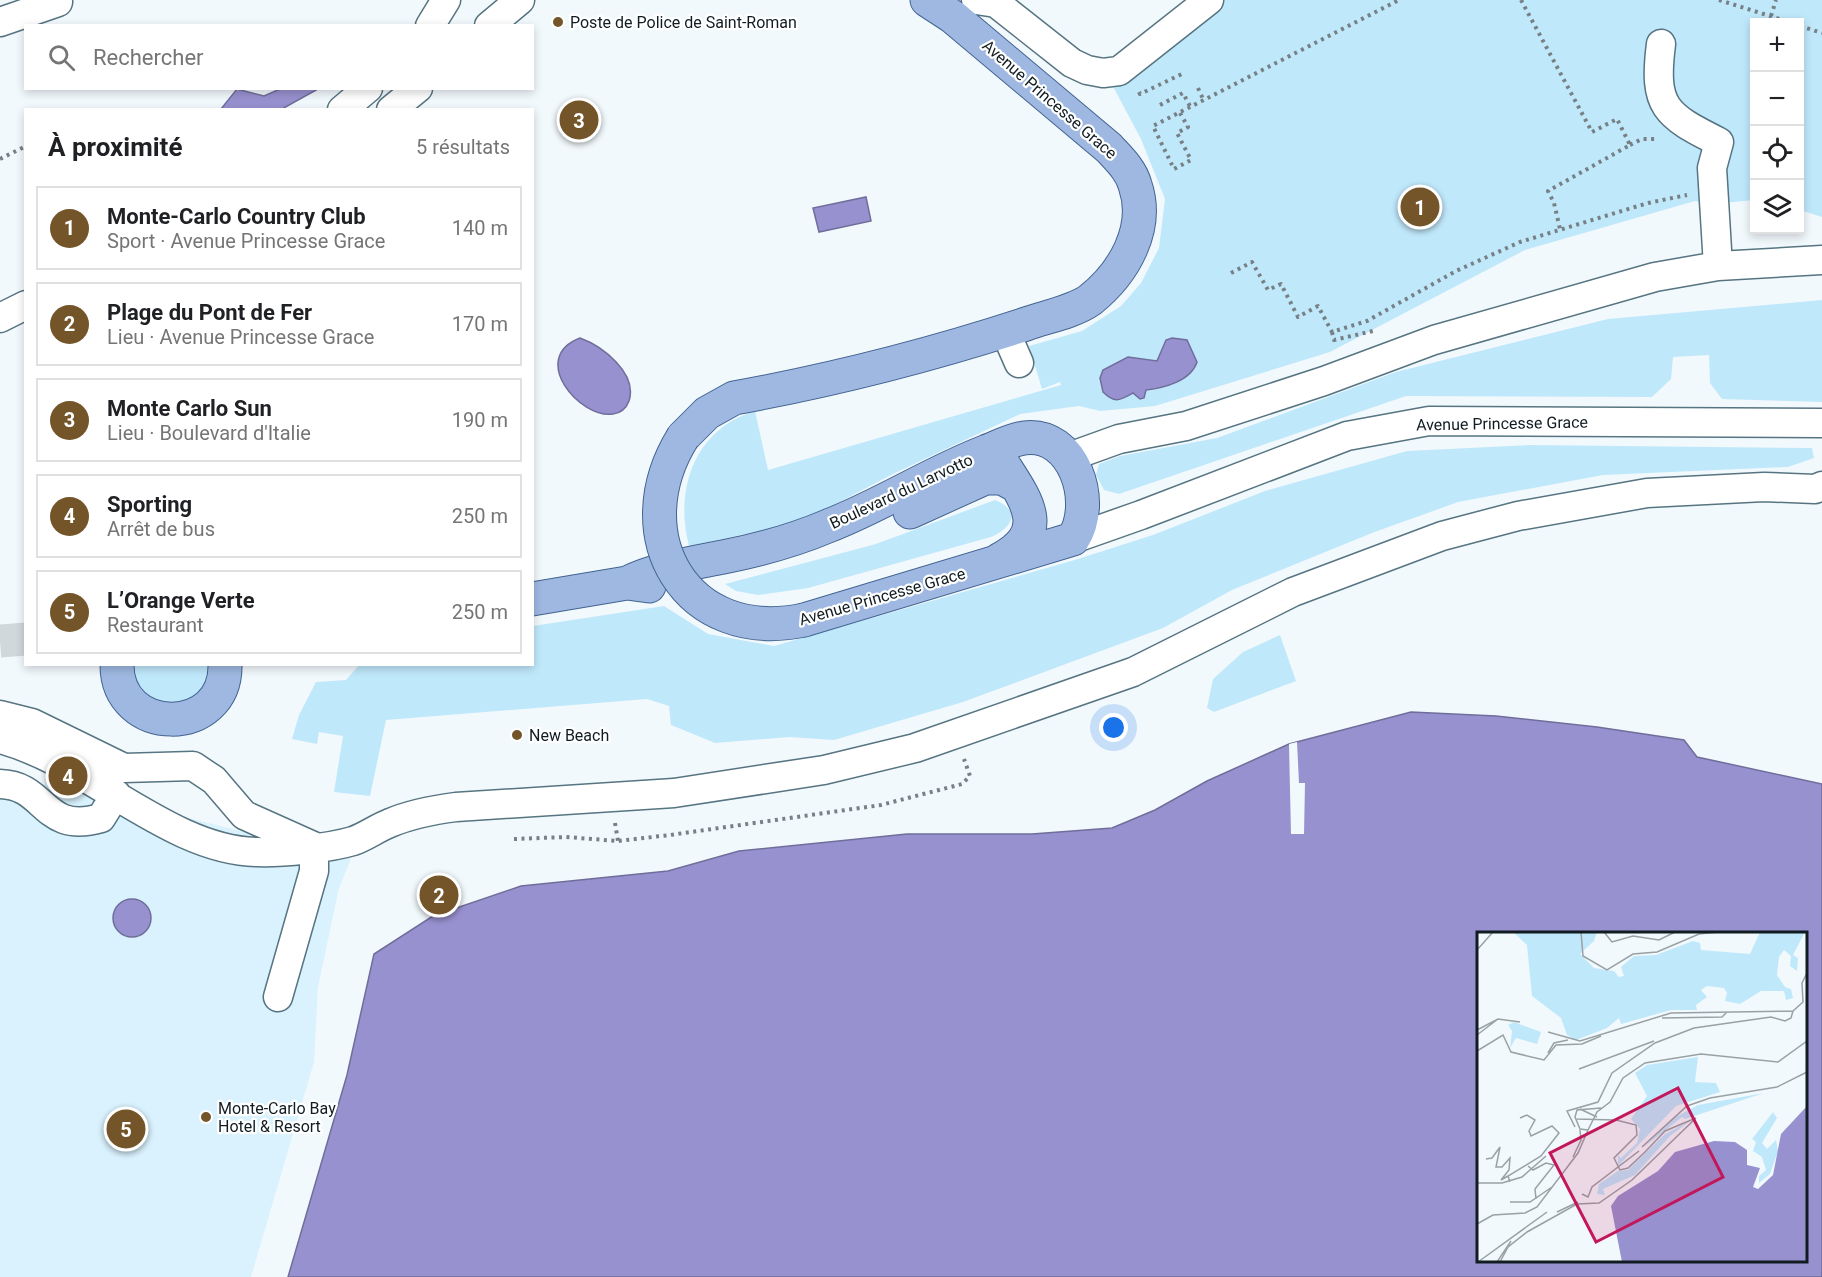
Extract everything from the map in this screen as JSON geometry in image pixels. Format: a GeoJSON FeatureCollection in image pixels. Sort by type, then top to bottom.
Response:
{"type":"FeatureCollection","features":[{"type":"Feature","properties":{"kind":"main road","name":"Avenue Princesse Grace"},"geometry":{"type":"LineString","coordinates":[[957,4],[1109,147],[1125,166],[1135,183],[1139,200],[1137,233],[1131,250],[1119,268],[1089,301],[1005,330],[845,374],[734,398],[707,413],[683,437],[662,482],[658,514],[664,546],[677,576],[703,604],[733,618],[767,624],[804,620],[1073,539]]}},
{"type":"Feature","properties":{"kind":"main road","name":"Boulevard du Larvotto"},"geometry":{"type":"LineString","coordinates":[[534,599],[627,583],[654,570],[735,555],[828,527],[962,461],[1016,440],[1044,440],[1061,449],[1075,472]]}},
{"type":"Feature","properties":{"kind":"main road"},"geometry":{"type":"LineString","coordinates":[[1016,440],[1006,453],[1004,466],[1024,498],[1048,528],[1073,539],[1082,518],[1075,472]]}},
{"type":"Feature","properties":{"kind":"main road","name":"Boulevard du Larvotto"},"geometry":{"type":"LineString","coordinates":[[627,583],[655,587],[776,565],[858,536],[985,478],[1002,478],[1024,498]]}},
{"type":"Feature","properties":{"kind":"main road"},"geometry":{"type":"LineString","coordinates":[[992,564],[1019,546],[1028,531],[1024,498]]}},
{"type":"Feature","properties":{"kind":"main road"},"geometry":{"type":"LineString","coordinates":[[117,666],[120,685],[128,700],[142,712],[159,719],[177,720],[195,715],[210,705],[221,690],[225,666]]}},
{"type":"Feature","properties":{"kind":"street"},"geometry":{"type":"LineString","coordinates":[[431,24],[446,0]]}},
{"type":"Feature","properties":{"kind":"street"},"geometry":{"type":"LineString","coordinates":[[491,24],[519,0]]}},
{"type":"Feature","properties":{"kind":"street"},"geometry":{"type":"LineString","coordinates":[[957,4],[996,3],[1072,63],[1087,70],[1103,73],[1119,71],[1209,0]]}},
{"type":"Feature","properties":{"kind":"street"},"geometry":{"type":"LineString","coordinates":[[0,22],[58,2]]}},
{"type":"Feature","properties":{"kind":"street"},"geometry":{"type":"LineString","coordinates":[[1661,44],[1658,74],[1662,103],[1682,123],[1719,142],[1712,168],[1718,266]]}},
{"type":"Feature","properties":{"kind":"street"},"geometry":{"type":"LineString","coordinates":[[344,108],[366,90]]}},
{"type":"Feature","properties":{"kind":"street"},"geometry":{"type":"LineString","coordinates":[[393,108],[416,90]]}},
{"type":"Feature","properties":{"kind":"street"},"geometry":{"type":"LineString","coordinates":[[1075,472],[1119,439],[1186,426],[1324,381],[1434,340],[1539,309],[1655,278],[1718,266],[1822,260]]}},
{"type":"Feature","properties":{"kind":"street"},"geometry":{"type":"LineString","coordinates":[[0,318],[24,306]]}},
{"type":"Feature","properties":{"kind":"street"},"geometry":{"type":"LineString","coordinates":[[1005,330],[1019,363]]}},
{"type":"Feature","properties":{"kind":"street","name":"Avenue Princesse Grace"},"geometry":{"type":"LineString","coordinates":[[1073,539],[1347,436],[1429,421],[1822,423]]}},
{"type":"Feature","properties":{"kind":"street","name":"Boulevard du Larvotto"},"geometry":{"type":"LineString","coordinates":[[1075,472],[1092,503],[1107,514],[1124,518],[1141,515]]}},
{"type":"Feature","properties":{"kind":"street"},"geometry":{"type":"LineString","coordinates":[[0,739],[28,746],[186,834],[215,847],[258,852],[352,841],[390,823],[421,812],[456,807],[674,793],[824,770],[915,748],[1132,672],[1293,592],[1442,536],[1518,516],[1647,493],[1764,487],[1815,489],[1822,486]]}},
{"type":"Feature","properties":{"kind":"street"},"geometry":{"type":"LineString","coordinates":[[0,715],[32,723],[124,768],[193,766],[214,780],[244,815],[315,846]]}},
{"type":"Feature","properties":{"kind":"street"},"geometry":{"type":"LineString","coordinates":[[0,784],[13,784],[52,815],[66,822],[86,822],[101,818],[139,780],[159,768]]}},
{"type":"Feature","properties":{"kind":"street"},"geometry":{"type":"LineString","coordinates":[[186,834],[204,832],[217,823],[223,813],[224,792]]}},
{"type":"Feature","properties":{"kind":"street"},"geometry":{"type":"LineString","coordinates":[[278,997],[314,871],[315,846]]}},
{"type":"Feature","properties":{"kind":"path"},"geometry":{"type":"LineString","coordinates":[[1180,113],[1188,127],[1177,133],[1191,160],[1174,169],[1153,126],[1399,0]]}},
{"type":"Feature","properties":{"kind":"path"},"geometry":{"type":"LineString","coordinates":[[1521,0],[1592,132],[1617,119],[1630,145]]}},
{"type":"Feature","properties":{"kind":"path"},"geometry":{"type":"LineString","coordinates":[[1719,0],[1775,18]]}},
{"type":"Feature","properties":{"kind":"path"},"geometry":{"type":"LineString","coordinates":[[1771,17],[1776,0]]}},
{"type":"Feature","properties":{"kind":"path"},"geometry":{"type":"LineString","coordinates":[[1804,27],[1822,33]]}},
{"type":"Feature","properties":{"kind":"path"},"geometry":{"type":"LineString","coordinates":[[1146,90],[1184,73]]}},
{"type":"Feature","properties":{"kind":"path"},"geometry":{"type":"LineString","coordinates":[[1198,88],[1204,101]]}},
{"type":"Feature","properties":{"kind":"path"},"geometry":{"type":"LineString","coordinates":[[1160,105],[1183,93],[1191,108]]}},
{"type":"Feature","properties":{"kind":"path"},"geometry":{"type":"LineString","coordinates":[[1560,229],[1554,203],[1548,191],[1642,139]]}},
{"type":"Feature","properties":{"kind":"path"},"geometry":{"type":"LineString","coordinates":[[0,159],[24,147]]}},
{"type":"Feature","properties":{"kind":"path"},"geometry":{"type":"LineString","coordinates":[[1332,332],[1367,321],[1456,271],[1520,242],[1648,203],[1689,195]]}},
{"type":"Feature","properties":{"kind":"path"},"geometry":{"type":"LineString","coordinates":[[1232,273],[1252,262],[1268,290],[1281,284],[1298,317],[1318,306],[1334,339],[1379,331]]}},
{"type":"Feature","properties":{"kind":"path"},"geometry":{"type":"LineString","coordinates":[[514,839],[566,837],[618,841],[881,805],[962,784],[970,776],[963,753],[969,752]]}},
{"type":"Feature","properties":{"kind":"shaded area"},"geometry":{"type":"Polygon","coordinates":[[[1217,0],[1822,0],[1822,217],[1804,211],[1804,18],[1750,18],[1750,200],[1713,204],[1695,201],[1525,250],[1330,352],[1155,406],[1100,411],[1079,406],[1020,414],[893,474],[799,523],[689,546],[685,524],[687,483],[704,446],[717,432],[734,420],[755,411],[768,470],[1061,385],[1060,382],[1042,389],[1029,346],[1082,331],[1121,306],[1141,283],[1159,248],[1165,199],[1141,139],[1109,79],[1180,42],[1176,32],[1217,0]]]}},
{"type":"Feature","properties":{"kind":"shaded area"},"geometry":{"type":"Polygon","coordinates":[[[236,90],[264,96],[278,90],[316,90],[284,108],[222,108],[236,90]]]}},
{"type":"Feature","properties":{"kind":"shaded area"},"geometry":{"type":"Polygon","coordinates":[[[866,197],[871,221],[819,232],[813,208],[866,197]]]}},
{"type":"Feature","properties":{"kind":"shaded area"},"geometry":{"type":"Polygon","coordinates":[[[1822,300],[1822,402],[1722,399],[1710,383],[1709,355],[1673,357],[1671,379],[1652,397],[1406,396],[1119,494],[1104,490],[1096,475],[1099,464],[1120,456],[1217,438],[1396,372],[1608,319],[1822,300]]]}},
{"type":"Feature","properties":{"kind":"shaded area"},"geometry":{"type":"Polygon","coordinates":[[[580,338],[608,354],[628,380],[629,401],[621,412],[600,413],[587,407],[574,397],[565,385],[559,372],[559,359],[565,347],[580,338]]]}},
{"type":"Feature","properties":{"kind":"shaded area"},"geometry":{"type":"Polygon","coordinates":[[[1172,338],[1187,340],[1197,362],[1194,369],[1183,379],[1146,390],[1144,398],[1140,399],[1133,393],[1121,399],[1114,399],[1103,392],[1100,378],[1103,370],[1128,357],[1157,361],[1166,340],[1172,338]]]}},
{"type":"Feature","properties":{"kind":"shaded area"},"geometry":{"type":"Polygon","coordinates":[[[1531,445],[1812,448],[1814,458],[1788,467],[1603,475],[1458,502],[1372,533],[1232,590],[1163,628],[963,702],[834,740],[789,737],[715,743],[671,725],[669,706],[647,699],[386,720],[370,796],[334,792],[343,736],[319,732],[317,744],[292,739],[299,715],[316,682],[346,680],[358,666],[534,666],[534,626],[664,606],[708,634],[774,646],[1078,559],[1153,535],[1265,491],[1407,451],[1531,445]]]}},
{"type":"Feature","properties":{"kind":"shaded area"},"geometry":{"type":"Polygon","coordinates":[[[995,500],[1009,509],[1011,519],[1004,529],[991,537],[808,588],[758,595],[736,591],[725,584],[876,544],[995,500]]]}},
{"type":"Feature","properties":{"kind":"shaded area"},"geometry":{"type":"Polygon","coordinates":[[[1280,635],[1296,681],[1214,712],[1207,708],[1213,679],[1243,652],[1280,635]]]}},
{"type":"Feature","properties":{"kind":"shaded area"},"geometry":{"type":"Polygon","coordinates":[[[130,666],[208,666],[205,683],[198,694],[171,708],[136,690],[130,666]]]}},
{"type":"Feature","properties":{"kind":"shaded area"},"geometry":{"type":"Polygon","coordinates":[[[1411,712],[1496,716],[1597,727],[1684,740],[1697,757],[1822,784],[1822,1277],[288,1277],[347,1075],[374,954],[433,916],[521,886],[668,871],[739,851],[907,834],[1032,834],[1112,828],[1155,810],[1207,781],[1289,744],[1411,712]]]}},
{"type":"Feature","properties":{"kind":"shaded area"},"geometry":{"type":"Polygon","coordinates":[[[0,779],[61,786],[351,859],[339,888],[318,987],[314,1062],[251,1277],[0,1277],[0,779]]]}},
{"type":"Feature","properties":{"kind":"shaded area"},"geometry":{"type":"Polygon","coordinates":[[[132,899],[146,904],[151,918],[146,932],[132,937],[118,932],[113,918],[118,904],[132,899]]]}},
{"type":"Feature","properties":{"kind":"pier"},"geometry":{"type":"Polygon","coordinates":[[[1297,742],[1299,783],[1305,783],[1304,834],[1291,834],[1289,744],[1297,742]]]}},
{"type":"Feature","properties":{"kind":"tunnel"},"geometry":{"type":"LineString","coordinates":[[0,641],[24,639]]}},
{"type":"Feature","properties":{"kind":"place","name":"Poste de Police de Saint-Roman"},"geometry":{"type":"Point","coordinates":[558,22]}},
{"type":"Feature","properties":{"kind":"place","name":"Monte Carlo Sun"},"geometry":{"type":"Point","coordinates":[579,120]}},
{"type":"Feature","properties":{"kind":"place","name":"Monte-Carlo Country Club"},"geometry":{"type":"Point","coordinates":[1420,207]}},
{"type":"Feature","properties":{"kind":"place","name":"New Beach"},"geometry":{"type":"Point","coordinates":[517,735]}},
{"type":"Feature","properties":{"kind":"place","name":"Sporting"},"geometry":{"type":"Point","coordinates":[68,776]}},
{"type":"Feature","properties":{"kind":"place","name":"Plage du Pont de Fer"},"geometry":{"type":"Point","coordinates":[439,895]}},
{"type":"Feature","properties":{"kind":"place","name":"Monte-Carlo Bay Hotel & Resort"},"geometry":{"type":"Point","coordinates":[206,1117]}},
{"type":"Feature","properties":{"kind":"place","name":"L’Orange Verte"},"geometry":{"type":"Point","coordinates":[126,1129]}}]}
